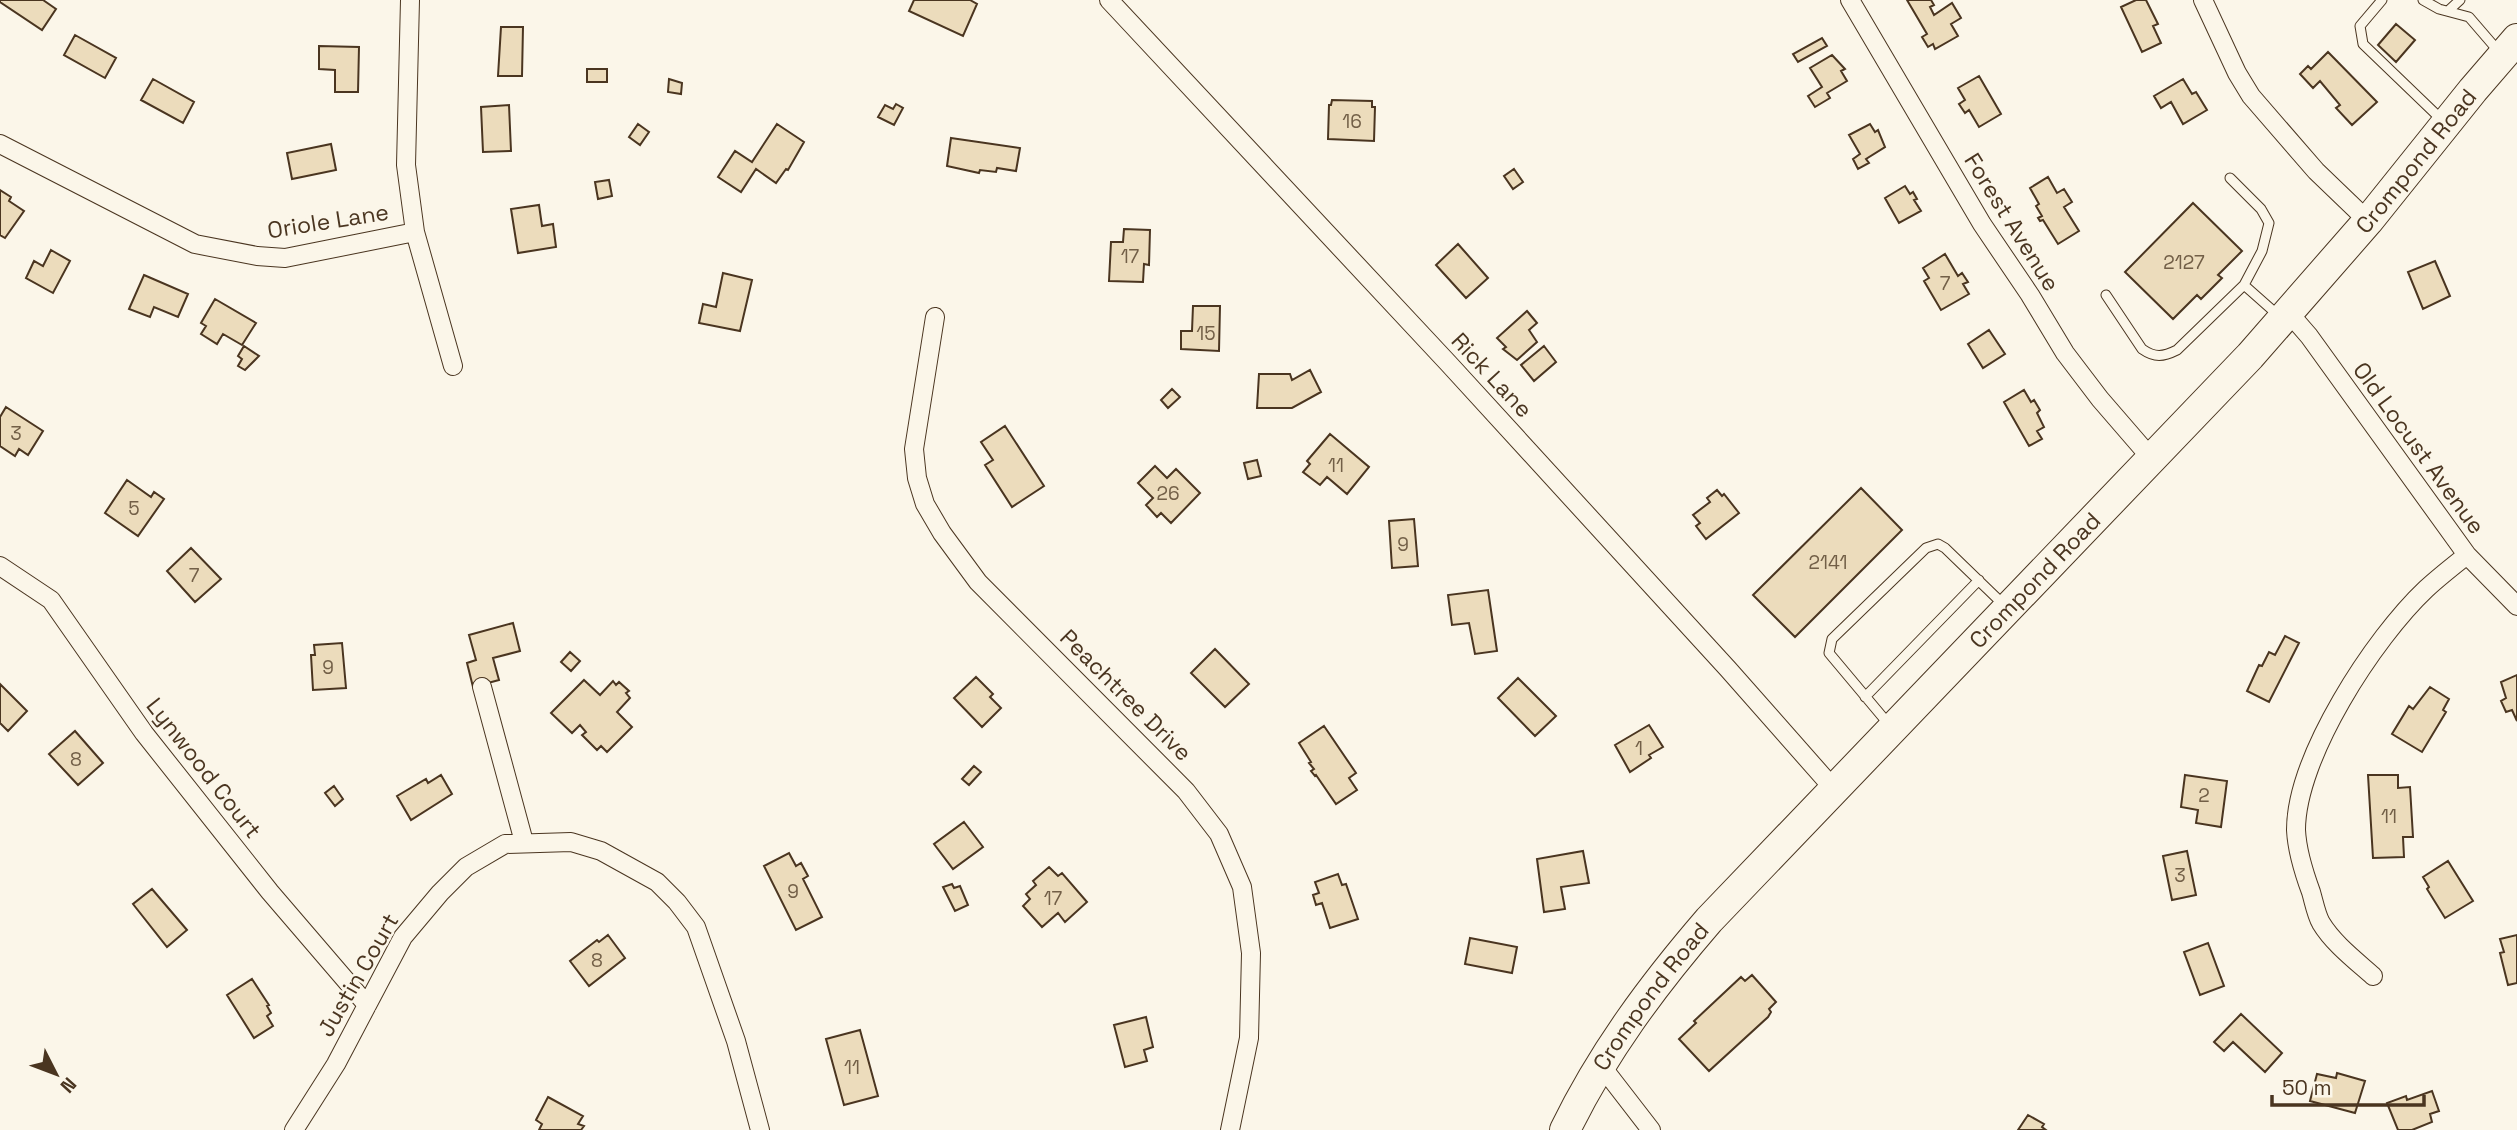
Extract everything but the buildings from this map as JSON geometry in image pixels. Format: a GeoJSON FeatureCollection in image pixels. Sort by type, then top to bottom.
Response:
{"type":"FeatureCollection","features":[{"type":"Feature","properties":{"kind":"main road","name":"Crompond Road"},"geometry":{"type":"LineString","coordinates":[[1565,1130],[1601,1064],[1650,991],[1678,956],[1833,788],[2286,316],[2368,221],[2510,47]]}},
{"type":"Feature","properties":{"kind":"street","name":"Oriole Lane"},"geometry":{"type":"LineString","coordinates":[[0,144],[195,244],[257,257],[285,258],[415,232],[406,165],[410,0]]}},
{"type":"Feature","properties":{"kind":"street","name":"Rick Lane"},"geometry":{"type":"LineString","coordinates":[[1109,0],[1457,372],[1728,668],[1833,788]]}},
{"type":"Feature","properties":{"kind":"street","name":"Forest Avenue"},"geometry":{"type":"LineString","coordinates":[[1850,0],[1982,224],[2065,353],[2151,458]]}},
{"type":"Feature","properties":{"kind":"street"},"geometry":{"type":"LineString","coordinates":[[2203,0],[2237,73],[2251,96],[2316,171],[2368,221]]}},
{"type":"Feature","properties":{"kind":"street"},"geometry":{"type":"LineString","coordinates":[[415,232],[453,366]]}},
{"type":"Feature","properties":{"kind":"street","name":"Old Locust Avenue"},"geometry":{"type":"LineString","coordinates":[[2286,316],[2309,337],[2467,555],[2517,606]]}},
{"type":"Feature","properties":{"kind":"street","name":"Peachtree Drive"},"geometry":{"type":"LineString","coordinates":[[936,317],[914,449],[917,478],[925,504],[942,533],[978,582],[1186,791],[1219,834],[1242,887],[1251,953],[1249,1038],[1230,1130]]}},
{"type":"Feature","properties":{"kind":"street"},"geometry":{"type":"LineString","coordinates":[[2373,976],[2345,951],[2321,922],[2302,868],[2297,830],[2303,789],[2315,755],[2339,706],[2378,644],[2425,590],[2467,555]]}},
{"type":"Feature","properties":{"kind":"street","name":"Lynwood Court"},"geometry":{"type":"LineString","coordinates":[[0,566],[51,600],[160,754],[270,892],[367,1005]]}},
{"type":"Feature","properties":{"kind":"street"},"geometry":{"type":"LineString","coordinates":[[482,687],[524,842]]}},
{"type":"Feature","properties":{"kind":"street","name":"Justin Court"},"geometry":{"type":"LineString","coordinates":[[294,1130],[335,1064],[403,937],[466,867],[505,844],[524,842],[571,842],[601,851],[657,882],[677,902],[695,928],[704,951],[736,1041],[760,1130]]}},
{"type":"Feature","properties":{"kind":"street"},"geometry":{"type":"LineString","coordinates":[[1601,1064],[1651,1130]]}},
{"type":"Feature","properties":{"kind":"lane"},"geometry":{"type":"LineString","coordinates":[[2382,0],[2360,26],[2363,44],[2446,124]]}},
{"type":"Feature","properties":{"kind":"lane"},"geometry":{"type":"LineString","coordinates":[[2423,0],[2469,17],[2510,47]]}},
{"type":"Feature","properties":{"kind":"lane"},"geometry":{"type":"LineString","coordinates":[[2448,11],[2460,0]]}},
{"type":"Feature","properties":{"kind":"lane"},"geometry":{"type":"LineString","coordinates":[[2106,295],[2142,349],[2150,355],[2163,357],[2177,350],[2244,285],[2262,251],[2269,223],[2261,209],[2230,178]]}},
{"type":"Feature","properties":{"kind":"lane"},"geometry":{"type":"LineString","coordinates":[[2244,285],[2286,316]]}},
{"type":"Feature","properties":{"kind":"lane"},"geometry":{"type":"LineString","coordinates":[[1891,728],[1829,653],[1832,639],[1926,548],[1938,544],[2007,608]]}},
{"type":"Feature","properties":{"kind":"lane"},"geometry":{"type":"LineString","coordinates":[[1865,697],[1979,580]]}}]}
